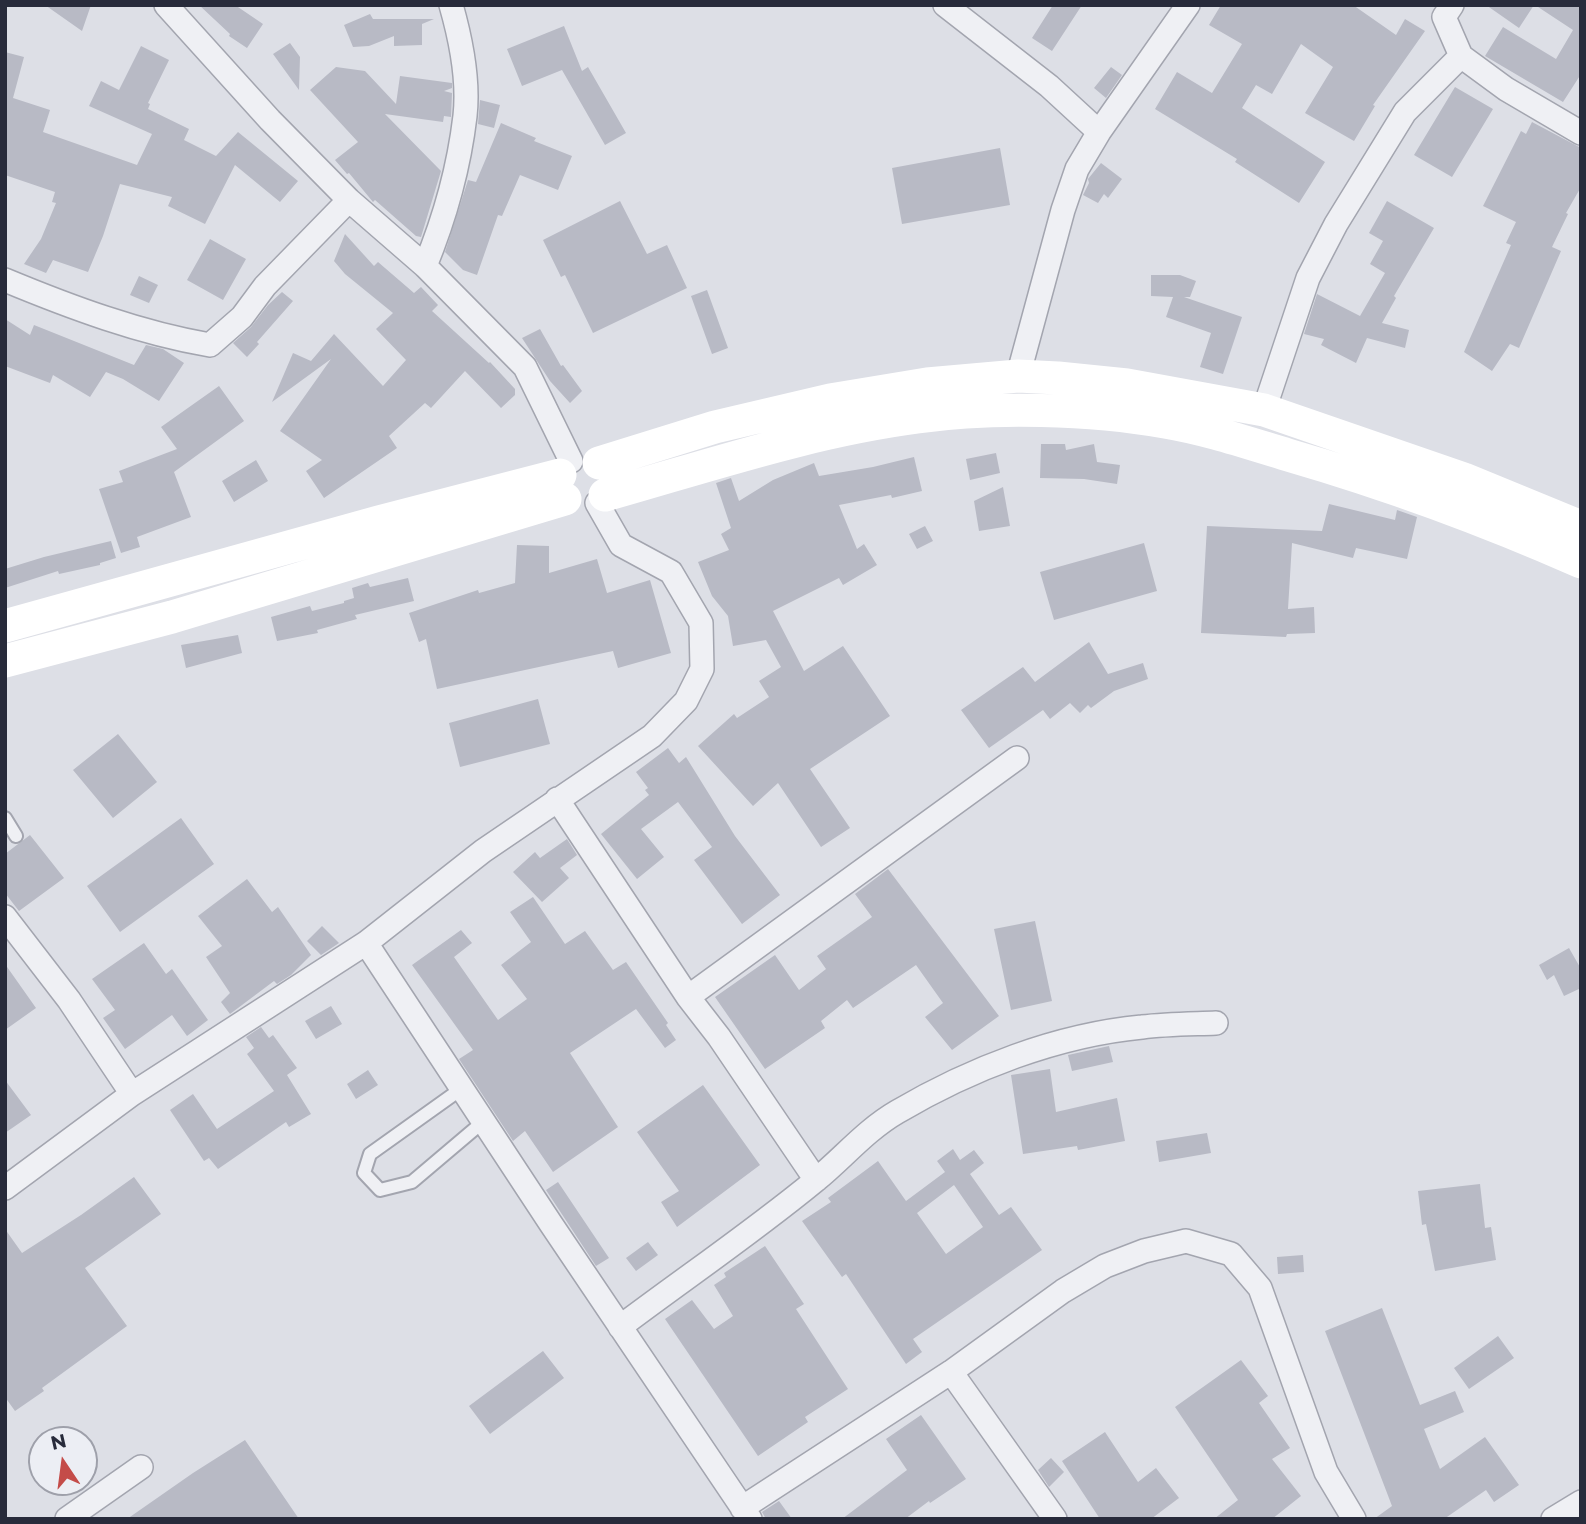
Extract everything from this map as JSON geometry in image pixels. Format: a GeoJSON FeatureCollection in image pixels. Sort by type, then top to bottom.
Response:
{"type":"FeatureCollection","features":[{"type":"Feature","properties":{"kind":"main road"},"geometry":{"type":"LineString","coordinates":[[5,661],[172,617],[583,482],[715,427],[830,400],[928,384],[1018,376],[1127,385],[1264,410],[1464,479],[1581,527]]}},
{"type":"Feature","properties":{"kind":"main road"},"geometry":{"type":"LineString","coordinates":[[5,626],[379,522],[772,447],[863,425],[921,416],[986,411],[1116,415],[1167,422],[1327,466],[1436,502],[1581,562]]}},
{"type":"Feature","properties":{"kind":"street"},"geometry":{"type":"LineString","coordinates":[[5,1188],[132,1094],[366,943],[483,851],[652,736],[686,701],[702,669],[701,623],[671,572],[621,545],[583,482],[525,367],[425,266],[349,200],[270,120],[166,5]]}},
{"type":"Feature","properties":{"kind":"street"},"geometry":{"type":"LineString","coordinates":[[425,266],[443,220],[465,115],[461,39],[451,5]]}},
{"type":"Feature","properties":{"kind":"street"},"geometry":{"type":"LineString","coordinates":[[945,5],[1049,86],[1099,132]]}},
{"type":"Feature","properties":{"kind":"street"},"geometry":{"type":"LineString","coordinates":[[1018,376],[1063,210],[1077,169],[1099,132],[1188,5]]}},
{"type":"Feature","properties":{"kind":"street"},"geometry":{"type":"LineString","coordinates":[[1452,5],[1444,17],[1461,56],[1506,89],[1581,133]]}},
{"type":"Feature","properties":{"kind":"street"},"geometry":{"type":"LineString","coordinates":[[1264,410],[1308,278],[1336,224],[1405,112],[1461,56]]}},
{"type":"Feature","properties":{"kind":"street"},"geometry":{"type":"LineString","coordinates":[[5,279],[47,298],[155,332],[210,345],[242,317],[265,286],[349,200]]}},
{"type":"Feature","properties":{"kind":"street"},"geometry":{"type":"LineString","coordinates":[[688,997],[1017,758]]}},
{"type":"Feature","properties":{"kind":"street"},"geometry":{"type":"LineString","coordinates":[[557,799],[688,997],[719,1037],[816,1180]]}},
{"type":"Feature","properties":{"kind":"street"},"geometry":{"type":"LineString","coordinates":[[5,917],[69,1000],[132,1094]]}},
{"type":"Feature","properties":{"kind":"street"},"geometry":{"type":"LineString","coordinates":[[366,943],[746,1514],[1063,1291],[1105,1266],[1144,1251],[1186,1241],[1231,1254],[1260,1288],[1326,1472],[1354,1519]]}},
{"type":"Feature","properties":{"kind":"street"},"geometry":{"type":"LineString","coordinates":[[620,1327],[816,1180],[894,1113],[932,1093],[1003,1061],[1071,1040],[1140,1027],[1216,1023]]}},
{"type":"Feature","properties":{"kind":"street"},"geometry":{"type":"LineString","coordinates":[[951,1372],[1055,1519]]}},
{"type":"Feature","properties":{"kind":"street"},"geometry":{"type":"LineString","coordinates":[[67,1519],[141,1467]]}},
{"type":"Feature","properties":{"kind":"street"},"geometry":{"type":"LineString","coordinates":[[1553,1519],[1581,1502]]}},
{"type":"Feature","properties":{"kind":"lane"},"geometry":{"type":"LineString","coordinates":[[5,818],[16,836]]}},
{"type":"Feature","properties":{"kind":"lane"},"geometry":{"type":"LineString","coordinates":[[461,1089],[370,1154],[365,1173],[380,1190],[412,1182],[485,1121]]}},
{"type":"Feature","properties":{"kind":"building"},"geometry":{"type":"Polygon","coordinates":[[[45,5],[91,5],[82,31],[45,5]]]}},
{"type":"Feature","properties":{"kind":"building"},"geometry":{"type":"Polygon","coordinates":[[[199,5],[235,5],[263,24],[247,48],[229,36],[230,34],[199,5]]]}},
{"type":"Feature","properties":{"kind":"building"},"geometry":{"type":"Polygon","coordinates":[[[1053,5],[1082,5],[1052,51],[1032,38],[1053,5]]]}},
{"type":"Feature","properties":{"kind":"building"},"geometry":{"type":"Polygon","coordinates":[[[1221,5],[1353,5],[1396,35],[1405,19],[1425,31],[1373,105],[1375,106],[1354,141],[1305,113],[1333,67],[1301,44],[1272,94],[1256,85],[1242,108],[1325,162],[1299,203],[1235,162],[1237,159],[1155,109],[1177,72],[1212,93],[1242,44],[1209,25],[1221,5]]]}},
{"type":"Feature","properties":{"kind":"building"},"geometry":{"type":"Polygon","coordinates":[[[1486,5],[1534,5],[1519,28],[1486,5]]]}},
{"type":"Feature","properties":{"kind":"building"},"geometry":{"type":"Polygon","coordinates":[[[1535,5],[1581,5],[1581,74],[1563,102],[1485,56],[1503,27],[1556,59],[1573,30],[1535,5]]]}},
{"type":"Feature","properties":{"kind":"building"},"geometry":{"type":"Polygon","coordinates":[[[370,14],[373,19],[434,19],[422,24],[422,45],[394,46],[394,36],[369,46],[353,47],[344,25],[370,14]]]}},
{"type":"Feature","properties":{"kind":"building"},"geometry":{"type":"Polygon","coordinates":[[[564,26],[582,71],[588,67],[626,133],[605,145],[562,70],[522,86],[507,49],[564,26]]]}},
{"type":"Feature","properties":{"kind":"building"},"geometry":{"type":"Polygon","coordinates":[[[290,43],[300,57],[299,90],[273,54],[290,43]]]}},
{"type":"Feature","properties":{"kind":"building"},"geometry":{"type":"Polygon","coordinates":[[[141,46],[169,60],[148,103],[148,109],[189,129],[184,140],[216,156],[238,132],[298,181],[280,202],[235,165],[205,224],[168,206],[172,197],[120,184],[88,272],[53,260],[46,273],[24,264],[41,239],[56,203],[52,202],[55,192],[5,175],[5,52],[24,57],[13,98],[50,110],[43,132],[137,165],[152,134],[89,106],[101,81],[119,90],[141,46]]]}},
{"type":"Feature","properties":{"kind":"building"},"geometry":{"type":"Polygon","coordinates":[[[336,67],[365,71],[396,104],[400,76],[452,83],[452,88],[444,91],[452,93],[451,117],[444,116],[443,122],[385,114],[441,171],[421,237],[416,236],[375,200],[373,202],[335,160],[358,142],[310,90],[336,67]]]}},
{"type":"Feature","properties":{"kind":"building"},"geometry":{"type":"Polygon","coordinates":[[[1111,67],[1122,75],[1106,98],[1094,88],[1111,67]]]}},
{"type":"Feature","properties":{"kind":"building"},"geometry":{"type":"Polygon","coordinates":[[[1455,87],[1493,109],[1452,177],[1414,155],[1455,87]]]}},
{"type":"Feature","properties":{"kind":"building"},"geometry":{"type":"Polygon","coordinates":[[[480,100],[500,105],[494,128],[478,124],[480,100]]]}},
{"type":"Feature","properties":{"kind":"building"},"geometry":{"type":"Polygon","coordinates":[[[1532,122],[1581,148],[1581,187],[1566,213],[1568,214],[1552,247],[1561,251],[1519,348],[1510,344],[1492,371],[1464,352],[1511,245],[1506,243],[1516,222],[1483,206],[1521,131],[1526,134],[1532,122]]]}},
{"type":"Feature","properties":{"kind":"building"},"geometry":{"type":"Polygon","coordinates":[[[501,123],[536,138],[534,141],[572,156],[558,190],[520,175],[502,216],[498,215],[477,275],[463,270],[445,252],[468,180],[476,182],[501,123]]]}},
{"type":"Feature","properties":{"kind":"building"},"geometry":{"type":"Polygon","coordinates":[[[1000,148],[1010,205],[902,224],[892,168],[1000,148]]]}},
{"type":"Feature","properties":{"kind":"building"},"geometry":{"type":"Polygon","coordinates":[[[1101,163],[1122,179],[1108,198],[1104,194],[1098,203],[1083,195],[1089,183],[1088,179],[1101,163]]]}},
{"type":"Feature","properties":{"kind":"building"},"geometry":{"type":"Polygon","coordinates":[[[620,201],[647,254],[667,245],[687,288],[593,333],[565,275],[561,277],[543,240],[620,201]]]}},
{"type":"Feature","properties":{"kind":"building"},"geometry":{"type":"Polygon","coordinates":[[[1387,201],[1434,228],[1394,296],[1396,298],[1382,323],[1409,330],[1405,348],[1367,338],[1356,363],[1321,345],[1324,339],[1304,334],[1317,294],[1360,316],[1385,273],[1370,264],[1383,241],[1369,233],[1387,201]]]}},
{"type":"Feature","properties":{"kind":"building"},"geometry":{"type":"Polygon","coordinates":[[[345,234],[374,266],[378,262],[414,293],[421,287],[438,305],[432,311],[490,362],[515,389],[515,395],[501,408],[465,371],[431,408],[425,403],[389,436],[397,448],[324,498],[306,471],[322,460],[280,431],[331,359],[272,402],[293,353],[311,361],[334,334],[383,386],[406,360],[376,329],[393,313],[345,274],[334,261],[345,234]]]}},
{"type":"Feature","properties":{"kind":"building"},"geometry":{"type":"Polygon","coordinates":[[[210,239],[246,259],[223,300],[187,280],[210,239]]]}},
{"type":"Feature","properties":{"kind":"building"},"geometry":{"type":"Polygon","coordinates":[[[1151,275],[1180,275],[1196,281],[1190,297],[1184,297],[1242,317],[1223,374],[1200,367],[1211,333],[1166,317],[1173,297],[1151,296],[1151,275]]]}},
{"type":"Feature","properties":{"kind":"building"},"geometry":{"type":"Polygon","coordinates":[[[139,276],[158,285],[149,303],[130,295],[139,276]]]}},
{"type":"Feature","properties":{"kind":"building"},"geometry":{"type":"Polygon","coordinates":[[[707,290],[728,348],[712,354],[691,296],[707,290]]]}},
{"type":"Feature","properties":{"kind":"building"},"geometry":{"type":"Polygon","coordinates":[[[282,292],[293,301],[247,357],[233,343],[282,292]]]}},
{"type":"Feature","properties":{"kind":"building"},"geometry":{"type":"Polygon","coordinates":[[[5,319],[30,335],[34,325],[134,365],[146,345],[163,349],[184,363],[159,401],[106,372],[90,397],[53,375],[50,383],[5,366],[5,319]]]}},
{"type":"Feature","properties":{"kind":"building"},"geometry":{"type":"Polygon","coordinates":[[[540,329],[561,366],[563,365],[582,391],[570,403],[550,381],[522,338],[540,329]]]}},
{"type":"Feature","properties":{"kind":"building"},"geometry":{"type":"Polygon","coordinates":[[[219,386],[244,421],[174,472],[191,517],[137,537],[140,547],[121,553],[99,489],[123,482],[119,471],[177,449],[161,427],[219,386]]]}},
{"type":"Feature","properties":{"kind":"building"},"geometry":{"type":"Polygon","coordinates":[[[1041,444],[1065,444],[1066,450],[1094,444],[1097,462],[1120,465],[1117,484],[1084,479],[1040,478],[1041,444]]]}},
{"type":"Feature","properties":{"kind":"building"},"geometry":{"type":"Polygon","coordinates":[[[996,453],[1000,473],[970,480],[966,459],[996,453]]]}},
{"type":"Feature","properties":{"kind":"building"},"geometry":{"type":"Polygon","coordinates":[[[914,457],[922,491],[839,505],[857,549],[864,544],[877,565],[843,585],[839,578],[773,611],[804,671],[843,646],[890,716],[810,769],[850,828],[821,847],[778,783],[753,806],[698,746],[734,714],[737,718],[769,697],[759,681],[781,667],[766,640],[733,646],[728,616],[712,596],[698,562],[729,550],[721,534],[731,528],[716,483],[731,478],[739,501],[773,480],[814,463],[819,476],[914,457]]]}},
{"type":"Feature","properties":{"kind":"building"},"geometry":{"type":"Polygon","coordinates":[[[256,460],[268,481],[234,502],[222,481],[256,460]]]}},
{"type":"Feature","properties":{"kind":"building"},"geometry":{"type":"Polygon","coordinates":[[[1003,487],[1010,526],[979,531],[974,501],[1003,487]]]}},
{"type":"Feature","properties":{"kind":"building"},"geometry":{"type":"Polygon","coordinates":[[[1329,504],[1395,520],[1397,510],[1417,517],[1407,559],[1356,548],[1353,558],[1292,543],[1288,609],[1314,607],[1315,633],[1287,634],[1286,637],[1201,633],[1207,526],[1322,531],[1329,504]]]}},
{"type":"Feature","properties":{"kind":"building"},"geometry":{"type":"Polygon","coordinates":[[[925,526],[933,541],[917,549],[909,534],[925,526]]]}},
{"type":"Feature","properties":{"kind":"building"},"geometry":{"type":"Polygon","coordinates":[[[111,541],[116,558],[100,565],[59,574],[58,571],[5,588],[5,569],[111,541]]]}},
{"type":"Feature","properties":{"kind":"building"},"geometry":{"type":"Polygon","coordinates":[[[1144,543],[1157,591],[1054,620],[1040,572],[1144,543]]]}},
{"type":"Feature","properties":{"kind":"building"},"geometry":{"type":"Polygon","coordinates":[[[517,545],[549,546],[549,573],[597,559],[607,593],[650,580],[671,653],[618,668],[613,651],[437,689],[426,639],[419,642],[409,613],[478,590],[479,593],[515,583],[517,545]]]}},
{"type":"Feature","properties":{"kind":"building"},"geometry":{"type":"Polygon","coordinates":[[[408,578],[414,601],[355,615],[357,619],[317,630],[318,633],[277,641],[271,617],[310,606],[312,611],[344,603],[354,598],[352,588],[368,583],[370,587],[408,578]]]}},
{"type":"Feature","properties":{"kind":"building"},"geometry":{"type":"Polygon","coordinates":[[[238,635],[242,653],[186,668],[181,645],[238,635]]]}},
{"type":"Feature","properties":{"kind":"building"},"geometry":{"type":"Polygon","coordinates":[[[1089,642],[1108,674],[1143,663],[1148,679],[1114,691],[1091,708],[1088,705],[1080,713],[1070,703],[1050,719],[1043,710],[989,748],[961,710],[1023,667],[1035,682],[1089,642]]]}},
{"type":"Feature","properties":{"kind":"building"},"geometry":{"type":"Polygon","coordinates":[[[538,699],[550,744],[460,767],[449,723],[538,699]]]}},
{"type":"Feature","properties":{"kind":"building"},"geometry":{"type":"Polygon","coordinates":[[[118,734],[157,782],[113,818],[73,770],[118,734]]]}},
{"type":"Feature","properties":{"kind":"building"},"geometry":{"type":"Polygon","coordinates":[[[668,748],[679,763],[686,757],[735,836],[780,895],[742,924],[694,860],[712,847],[678,802],[641,829],[664,857],[637,879],[601,834],[649,795],[645,790],[648,788],[636,772],[668,748]]]}},
{"type":"Feature","properties":{"kind":"building"},"geometry":{"type":"Polygon","coordinates":[[[181,818],[214,864],[120,932],[87,886],[181,818]]]}},
{"type":"Feature","properties":{"kind":"building"},"geometry":{"type":"Polygon","coordinates":[[[30,835],[64,878],[19,911],[5,893],[5,854],[30,835]]]}},
{"type":"Feature","properties":{"kind":"building"},"geometry":{"type":"Polygon","coordinates":[[[567,839],[577,855],[560,868],[569,878],[542,902],[513,872],[535,852],[540,858],[567,839]]]}},
{"type":"Feature","properties":{"kind":"building"},"geometry":{"type":"Polygon","coordinates":[[[888,869],[999,1016],[952,1050],[925,1017],[943,1003],[916,965],[853,1008],[847,1000],[821,1021],[825,1028],[765,1069],[715,997],[775,955],[799,990],[826,969],[817,956],[872,917],[855,894],[888,869]]]}},
{"type":"Feature","properties":{"kind":"building"},"geometry":{"type":"Polygon","coordinates":[[[247,879],[272,912],[278,907],[311,955],[291,975],[277,984],[274,981],[230,1014],[221,1002],[230,993],[206,957],[222,946],[198,916],[247,879]]]}},
{"type":"Feature","properties":{"kind":"building"},"geometry":{"type":"Polygon","coordinates":[[[533,897],[565,944],[585,931],[613,970],[626,962],[668,1023],[666,1025],[676,1040],[665,1048],[636,1009],[570,1053],[618,1127],[553,1172],[525,1131],[513,1141],[459,1059],[473,1050],[412,965],[461,930],[472,943],[454,957],[498,1020],[527,999],[501,965],[531,942],[510,912],[533,897]]]}},
{"type":"Feature","properties":{"kind":"building"},"geometry":{"type":"Polygon","coordinates":[[[1035,921],[1052,1001],[1011,1010],[994,929],[1035,921]]]}},
{"type":"Feature","properties":{"kind":"building"},"geometry":{"type":"Polygon","coordinates":[[[322,926],[339,943],[321,955],[307,941],[322,926]]]}},
{"type":"Feature","properties":{"kind":"building"},"geometry":{"type":"Polygon","coordinates":[[[144,943],[166,974],[172,969],[208,1020],[187,1036],[172,1015],[125,1049],[103,1018],[115,1010],[92,979],[144,943]]]}},
{"type":"Feature","properties":{"kind":"building"},"geometry":{"type":"Polygon","coordinates":[[[1569,948],[1581,969],[1581,988],[1564,996],[1554,975],[1547,980],[1539,965],[1569,948]]]}},
{"type":"Feature","properties":{"kind":"building"},"geometry":{"type":"Polygon","coordinates":[[[5,964],[36,1008],[5,1030],[5,964]]]}},
{"type":"Feature","properties":{"kind":"building"},"geometry":{"type":"Polygon","coordinates":[[[331,1006],[342,1024],[316,1039],[305,1021],[331,1006]]]}},
{"type":"Feature","properties":{"kind":"building"},"geometry":{"type":"Polygon","coordinates":[[[261,1027],[269,1038],[273,1035],[297,1068],[287,1075],[311,1114],[289,1127],[286,1122],[218,1169],[209,1158],[204,1161],[170,1110],[193,1094],[217,1129],[274,1091],[247,1054],[254,1048],[246,1037],[261,1027]]]}},
{"type":"Feature","properties":{"kind":"building"},"geometry":{"type":"Polygon","coordinates":[[[1109,1046],[1113,1062],[1072,1071],[1068,1055],[1109,1046]]]}},
{"type":"Feature","properties":{"kind":"building"},"geometry":{"type":"Polygon","coordinates":[[[1050,1069],[1056,1112],[1117,1098],[1125,1141],[1078,1150],[1077,1146],[1023,1154],[1011,1075],[1050,1069]]]}},
{"type":"Feature","properties":{"kind":"building"},"geometry":{"type":"Polygon","coordinates":[[[368,1070],[378,1085],[356,1099],[347,1084],[368,1070]]]}},
{"type":"Feature","properties":{"kind":"building"},"geometry":{"type":"Polygon","coordinates":[[[5,1080],[31,1115],[5,1133],[5,1080]]]}},
{"type":"Feature","properties":{"kind":"building"},"geometry":{"type":"Polygon","coordinates":[[[703,1085],[760,1165],[677,1227],[661,1202],[679,1191],[637,1132],[703,1085]]]}},
{"type":"Feature","properties":{"kind":"building"},"geometry":{"type":"Polygon","coordinates":[[[1207,1133],[1211,1153],[1159,1162],[1156,1141],[1207,1133]]]}},
{"type":"Feature","properties":{"kind":"building"},"geometry":{"type":"Polygon","coordinates":[[[953,1149],[960,1160],[974,1150],[984,1163],[970,1174],[999,1215],[1011,1207],[1042,1250],[913,1339],[922,1352],[906,1364],[846,1274],[842,1277],[802,1221],[831,1202],[828,1198],[878,1161],[906,1201],[945,1172],[937,1161],[953,1149]],[[954,1185],[917,1213],[946,1254],[983,1227],[954,1185]]]}},
{"type":"Feature","properties":{"kind":"building"},"geometry":{"type":"Polygon","coordinates":[[[134,1177],[161,1214],[85,1268],[127,1326],[15,1411],[5,1397],[5,1229],[22,1253],[134,1177]]]}},
{"type":"Feature","properties":{"kind":"building"},"geometry":{"type":"Polygon","coordinates":[[[558,1182],[609,1258],[596,1266],[546,1190],[558,1182]]]}},
{"type":"Feature","properties":{"kind":"building"},"geometry":{"type":"Polygon","coordinates":[[[1480,1184],[1485,1228],[1491,1227],[1496,1260],[1435,1271],[1426,1224],[1422,1225],[1418,1191],[1480,1184]]]}},
{"type":"Feature","properties":{"kind":"building"},"geometry":{"type":"Polygon","coordinates":[[[648,1242],[658,1255],[636,1271],[626,1258],[648,1242]]]}},
{"type":"Feature","properties":{"kind":"building"},"geometry":{"type":"Polygon","coordinates":[[[765,1246],[804,1304],[796,1309],[848,1389],[805,1417],[808,1422],[758,1456],[665,1319],[692,1300],[714,1329],[733,1316],[714,1285],[726,1277],[724,1273],[765,1246]]]}},
{"type":"Feature","properties":{"kind":"building"},"geometry":{"type":"Polygon","coordinates":[[[1303,1255],[1304,1272],[1278,1274],[1277,1257],[1303,1255]]]}},
{"type":"Feature","properties":{"kind":"building"},"geometry":{"type":"Polygon","coordinates":[[[1382,1308],[1420,1405],[1455,1391],[1464,1412],[1424,1429],[1440,1469],[1485,1437],[1519,1485],[1494,1502],[1486,1490],[1444,1519],[1374,1519],[1392,1506],[1325,1331],[1382,1308]]]}},
{"type":"Feature","properties":{"kind":"building"},"geometry":{"type":"Polygon","coordinates":[[[1498,1336],[1514,1358],[1469,1389],[1454,1368],[1498,1336]]]}},
{"type":"Feature","properties":{"kind":"building"},"geometry":{"type":"Polygon","coordinates":[[[543,1351],[564,1378],[490,1434],[469,1406],[543,1351]]]}},
{"type":"Feature","properties":{"kind":"building"},"geometry":{"type":"Polygon","coordinates":[[[1241,1360],[1268,1396],[1259,1403],[1290,1448],[1272,1459],[1301,1496],[1272,1519],[1214,1519],[1238,1500],[1175,1407],[1241,1360]]]}},
{"type":"Feature","properties":{"kind":"building"},"geometry":{"type":"Polygon","coordinates":[[[921,1415],[966,1479],[905,1519],[842,1519],[907,1470],[886,1439],[921,1415]]]}},
{"type":"Feature","properties":{"kind":"building"},"geometry":{"type":"Polygon","coordinates":[[[1105,1432],[1138,1482],[1156,1468],[1179,1498],[1151,1519],[1100,1519],[1062,1461],[1105,1432]]]}},
{"type":"Feature","properties":{"kind":"building"},"geometry":{"type":"Polygon","coordinates":[[[245,1440],[299,1519],[127,1519],[193,1473],[245,1440]]]}},
{"type":"Feature","properties":{"kind":"building"},"geometry":{"type":"Polygon","coordinates":[[[1051,1458],[1064,1472],[1049,1487],[1038,1470],[1051,1458]]]}},
{"type":"Feature","properties":{"kind":"building"},"geometry":{"type":"Polygon","coordinates":[[[779,1501],[792,1519],[766,1519],[762,1512],[779,1501]]]}}]}
